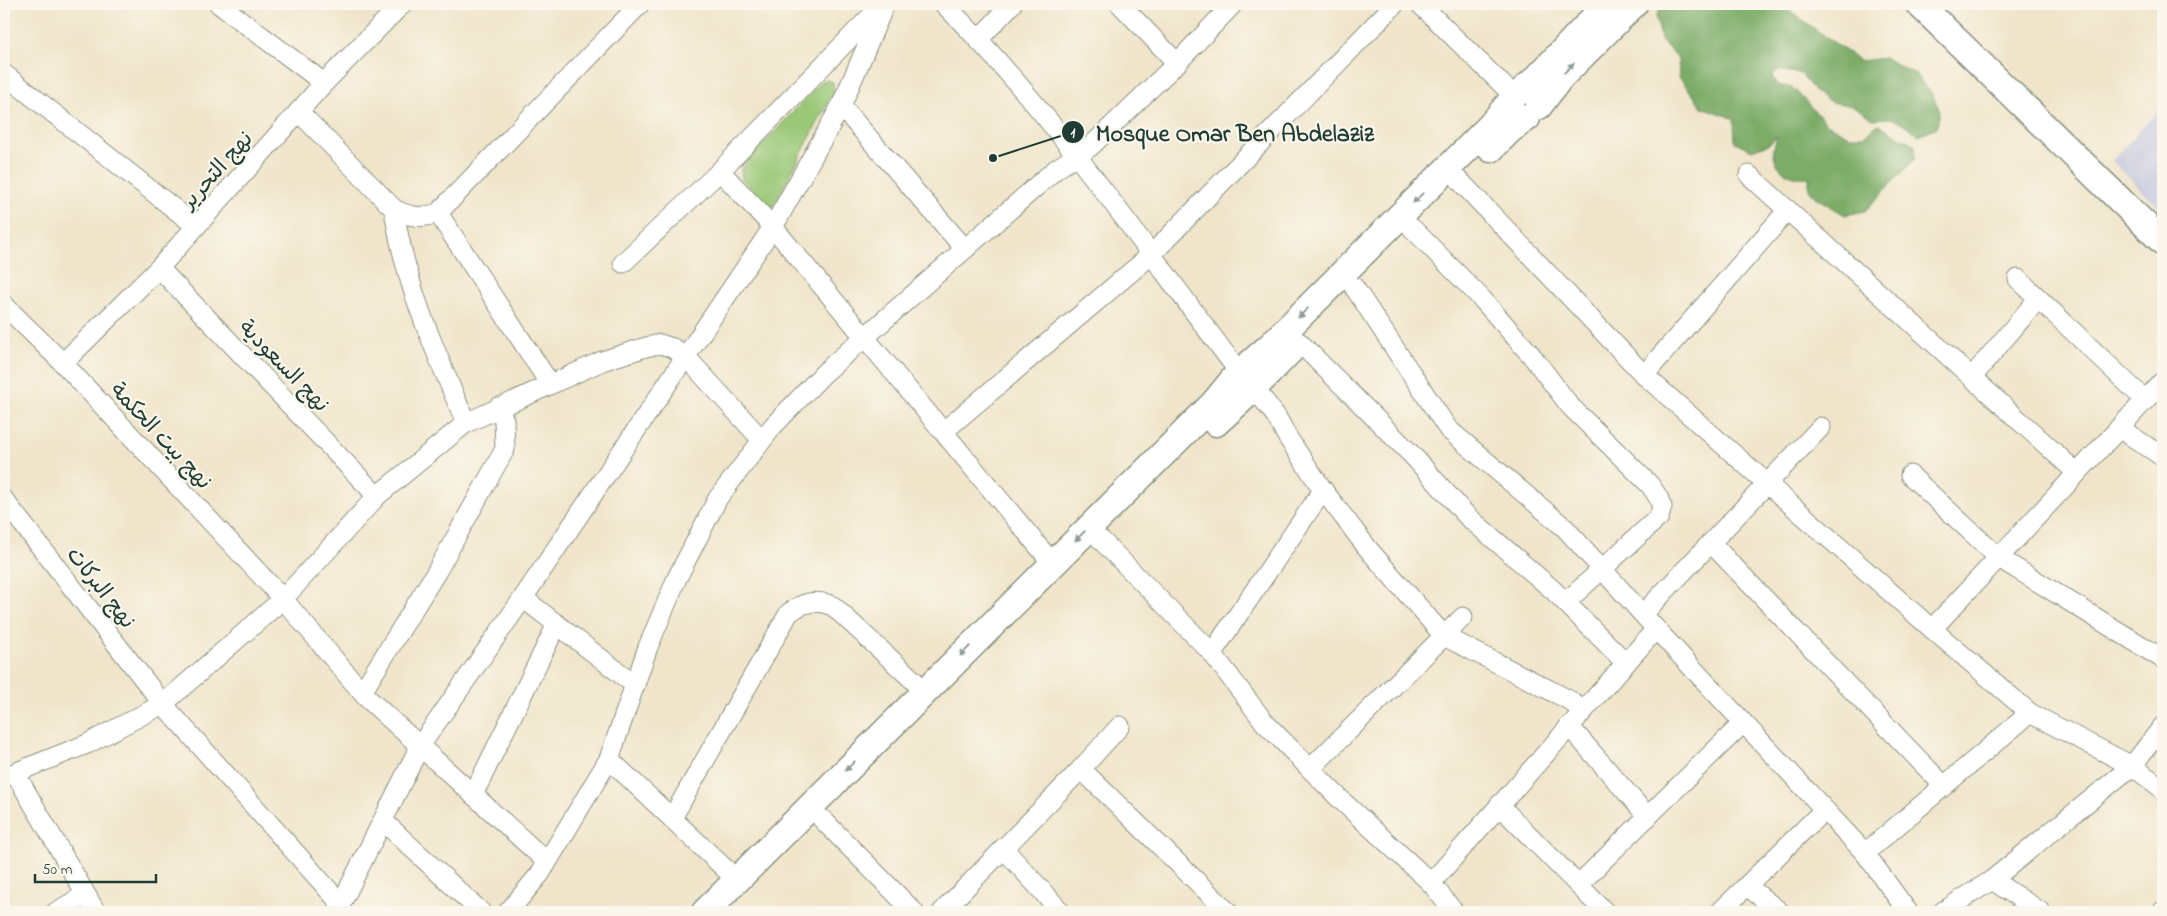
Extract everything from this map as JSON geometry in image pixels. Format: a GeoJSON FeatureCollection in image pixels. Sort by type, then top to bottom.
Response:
{"type":"FeatureCollection","features":[{"type":"Feature","properties":{"kind":"main road"},"geometry":{"type":"LineString","coordinates":[[705,912],[1214,403],[1299,342],[1460,181],[1510,130],[1523,102],[1539,76],[1607,4]]}},
{"type":"Feature","properties":{"kind":"main road"},"geometry":{"type":"LineString","coordinates":[[729,912],[1224,415],[1269,347],[1484,133],[1523,102],[1561,77],[1634,4]]}},
{"type":"Feature","properties":{"kind":"main road"},"geometry":{"type":"LineString","coordinates":[[1919,4],[2163,242]]}},
{"type":"Feature","properties":{"kind":"street"},"geometry":{"type":"LineString","coordinates":[[220,4],[324,83]]}},
{"type":"Feature","properties":{"kind":"street"},"geometry":{"type":"LineString","coordinates":[[298,112],[394,209],[406,215],[428,217],[438,213],[640,4]]}},
{"type":"Feature","properties":{"kind":"street"},"geometry":{"type":"LineString","coordinates":[[337,908],[420,746],[687,358],[773,227],[841,106],[884,4]]}},
{"type":"Feature","properties":{"kind":"street"},"geometry":{"type":"LineString","coordinates":[[623,264],[720,171],[884,4]]}},
{"type":"Feature","properties":{"kind":"street"},"geometry":{"type":"LineString","coordinates":[[944,4],[979,39],[1077,156],[1276,416],[1288,438],[1323,490],[1370,550],[1444,636],[1569,700],[1583,711]]}},
{"type":"Feature","properties":{"kind":"street"},"geometry":{"type":"LineString","coordinates":[[979,39],[1012,4]]}},
{"type":"Feature","properties":{"kind":"street"},"geometry":{"type":"LineString","coordinates":[[1120,4],[1177,63]]}},
{"type":"Feature","properties":{"kind":"street"},"geometry":{"type":"LineString","coordinates":[[508,912],[540,874],[609,759],[635,685],[677,578],[718,498],[762,440],[817,380],[1056,169],[1090,147],[1177,63],[1233,4]]}},
{"type":"Feature","properties":{"kind":"street"},"geometry":{"type":"LineString","coordinates":[[944,431],[1151,255],[1395,4]]}},
{"type":"Feature","properties":{"kind":"street"},"geometry":{"type":"LineString","coordinates":[[1420,4],[1523,102]]}},
{"type":"Feature","properties":{"kind":"street","name":"نهج التحرير"},"geometry":{"type":"LineString","coordinates":[[63,363],[159,268],[324,83],[399,5]]}},
{"type":"Feature","properties":{"kind":"street"},"geometry":{"type":"LineString","coordinates":[[4,74],[196,226]]}},
{"type":"Feature","properties":{"kind":"street"},"geometry":{"type":"LineString","coordinates":[[841,106],[965,249]]}},
{"type":"Feature","properties":{"kind":"street"},"geometry":{"type":"LineString","coordinates":[[720,171],[773,227],[1053,564]]}},
{"type":"Feature","properties":{"kind":"street"},"geometry":{"type":"LineString","coordinates":[[1749,175],[2078,473]]}},
{"type":"Feature","properties":{"kind":"street"},"geometry":{"type":"LineString","coordinates":[[1460,181],[1644,375],[1932,629],[2030,713],[2132,766],[2163,789]]}},
{"type":"Feature","properties":{"kind":"street"},"geometry":{"type":"LineString","coordinates":[[394,209],[399,244],[408,278],[425,325],[466,423]]}},
{"type":"Feature","properties":{"kind":"street"},"geometry":{"type":"LineString","coordinates":[[1644,375],[1788,210]]}},
{"type":"Feature","properties":{"kind":"street"},"geometry":{"type":"LineString","coordinates":[[438,213],[550,384]]}},
{"type":"Feature","properties":{"kind":"street"},"geometry":{"type":"LineString","coordinates":[[1412,228],[1482,299],[1532,356],[1570,406],[1650,485],[1658,497],[1662,508],[1658,516],[1566,602]]}},
{"type":"Feature","properties":{"kind":"street","name":"نهج السعودية"},"geometry":{"type":"LineString","coordinates":[[159,268],[378,496]]}},
{"type":"Feature","properties":{"kind":"street"},"geometry":{"type":"LineString","coordinates":[[2018,279],[2145,400]]}},
{"type":"Feature","properties":{"kind":"street"},"geometry":{"type":"LineString","coordinates":[[1354,287],[1448,429],[1565,528],[1656,629],[1865,853],[1899,908]]}},
{"type":"Feature","properties":{"kind":"street"},"geometry":{"type":"LineString","coordinates":[[1972,377],[2038,299]]}},
{"type":"Feature","properties":{"kind":"street","name":"نهج بيت الحكمة"},"geometry":{"type":"LineString","coordinates":[[4,305],[63,363],[283,599],[362,692],[547,862]]}},
{"type":"Feature","properties":{"kind":"street"},"geometry":{"type":"LineString","coordinates":[[1299,342],[1412,455],[1467,516],[1566,602],[1626,663]]}},
{"type":"Feature","properties":{"kind":"street"},"geometry":{"type":"LineString","coordinates":[[96,912],[9,775],[88,744],[163,704],[283,599],[378,496],[466,423],[602,361],[660,344],[673,348],[687,358],[762,440]]}},
{"type":"Feature","properties":{"kind":"street"},"geometry":{"type":"LineString","coordinates":[[1932,629],[2163,381]]}},
{"type":"Feature","properties":{"kind":"street"},"geometry":{"type":"LineString","coordinates":[[362,692],[437,571],[505,449],[504,420],[498,407]]}},
{"type":"Feature","properties":{"kind":"street"},"geometry":{"type":"LineString","coordinates":[[1643,614],[1821,427]]}},
{"type":"Feature","properties":{"kind":"street"},"geometry":{"type":"LineString","coordinates":[[2119,428],[2163,457]]}},
{"type":"Feature","properties":{"kind":"street"},"geometry":{"type":"LineString","coordinates":[[1910,474],[1999,558],[2163,659]]}},
{"type":"Feature","properties":{"kind":"street"},"geometry":{"type":"LineString","coordinates":[[1212,653],[1323,490]]}},
{"type":"Feature","properties":{"kind":"street","name":"نهج البركات"},"geometry":{"type":"LineString","coordinates":[[4,500],[163,704],[337,908]]}},
{"type":"Feature","properties":{"kind":"street"},"geometry":{"type":"LineString","coordinates":[[1101,540],[1212,653],[1265,722],[1342,801],[1431,883],[1454,912]]}},
{"type":"Feature","properties":{"kind":"street"},"geometry":{"type":"LineString","coordinates":[[1711,542],[1944,786]]}},
{"type":"Feature","properties":{"kind":"street"},"geometry":{"type":"LineString","coordinates":[[523,598],[635,685]]}},
{"type":"Feature","properties":{"kind":"street"},"geometry":{"type":"LineString","coordinates":[[672,818],[789,613],[800,605],[809,602],[824,602],[833,606],[925,692]]}},
{"type":"Feature","properties":{"kind":"street"},"geometry":{"type":"LineString","coordinates":[[1310,769],[1463,617]]}},
{"type":"Feature","properties":{"kind":"street"},"geometry":{"type":"LineString","coordinates":[[474,795],[557,624]]}},
{"type":"Feature","properties":{"kind":"street"},"geometry":{"type":"LineString","coordinates":[[1431,883],[1656,629]]}},
{"type":"Feature","properties":{"kind":"street"},"geometry":{"type":"LineString","coordinates":[[1865,853],[2030,713]]}},
{"type":"Feature","properties":{"kind":"street"},"geometry":{"type":"LineString","coordinates":[[1578,885],[1743,723]]}},
{"type":"Feature","properties":{"kind":"street"},"geometry":{"type":"LineString","coordinates":[[942,912],[1081,769],[1120,726]]}},
{"type":"Feature","properties":{"kind":"street"},"geometry":{"type":"LineString","coordinates":[[1569,726],[1648,817]]}},
{"type":"Feature","properties":{"kind":"street"},"geometry":{"type":"LineString","coordinates":[[1947,911],[1992,880],[2132,766],[2163,726]]}},
{"type":"Feature","properties":{"kind":"street"},"geometry":{"type":"LineString","coordinates":[[609,759],[736,880]]}},
{"type":"Feature","properties":{"kind":"street"},"geometry":{"type":"LineString","coordinates":[[1081,769],[1228,912]]}},
{"type":"Feature","properties":{"kind":"street"},"geometry":{"type":"LineString","coordinates":[[1499,805],[1605,912]]}},
{"type":"Feature","properties":{"kind":"street"},"geometry":{"type":"LineString","coordinates":[[1720,912],[1824,810]]}},
{"type":"Feature","properties":{"kind":"street"},"geometry":{"type":"LineString","coordinates":[[822,819],[914,912]]}},
{"type":"Feature","properties":{"kind":"street"},"geometry":{"type":"LineString","coordinates":[[383,821],[481,912]]}},
{"type":"Feature","properties":{"kind":"street"},"geometry":{"type":"LineString","coordinates":[[1003,848],[1061,912]]}},
{"type":"Feature","properties":{"kind":"street"},"geometry":{"type":"LineString","coordinates":[[1992,880],[2041,912]]}},
{"type":"Feature","properties":{"kind":"street"},"geometry":{"type":"LineString","coordinates":[[1747,886],[1780,912]]}},
{"type":"Feature","properties":{"kind":"street"},"geometry":{"type":"LineString","coordinates":[[56,912],[84,895]]}},
{"type":"Feature","properties":{"kind":"shaded area"},"geometry":{"type":"Polygon","coordinates":[[[2163,105],[2163,211],[2112,161],[2163,105]]]}},
{"type":"Feature","properties":{"kind":"green space"},"geometry":{"type":"Polygon","coordinates":[[[1666,4],[1780,4],[1860,61],[1885,58],[1915,74],[1933,96],[1940,111],[1937,127],[1919,135],[1891,118],[1873,119],[1853,106],[1831,102],[1814,91],[1801,74],[1778,70],[1772,76],[1777,85],[1793,88],[1827,124],[1849,136],[1864,136],[1878,124],[1915,145],[1915,159],[1865,211],[1845,215],[1815,197],[1809,190],[1809,177],[1797,177],[1781,169],[1777,164],[1774,152],[1777,136],[1769,144],[1752,150],[1735,142],[1734,119],[1702,107],[1679,77],[1678,59],[1661,40],[1656,15],[1666,4]]]}},
{"type":"Feature","properties":{"kind":"green space"},"geometry":{"type":"Polygon","coordinates":[[[826,80],[833,82],[834,92],[774,205],[770,208],[767,207],[742,179],[741,168],[821,82],[826,80]]]}},
{"type":"Feature","properties":{"kind":"place","name":"Mosque Omar Ben Abdelaziz"},"geometry":{"type":"Point","coordinates":[993,158]}}]}
